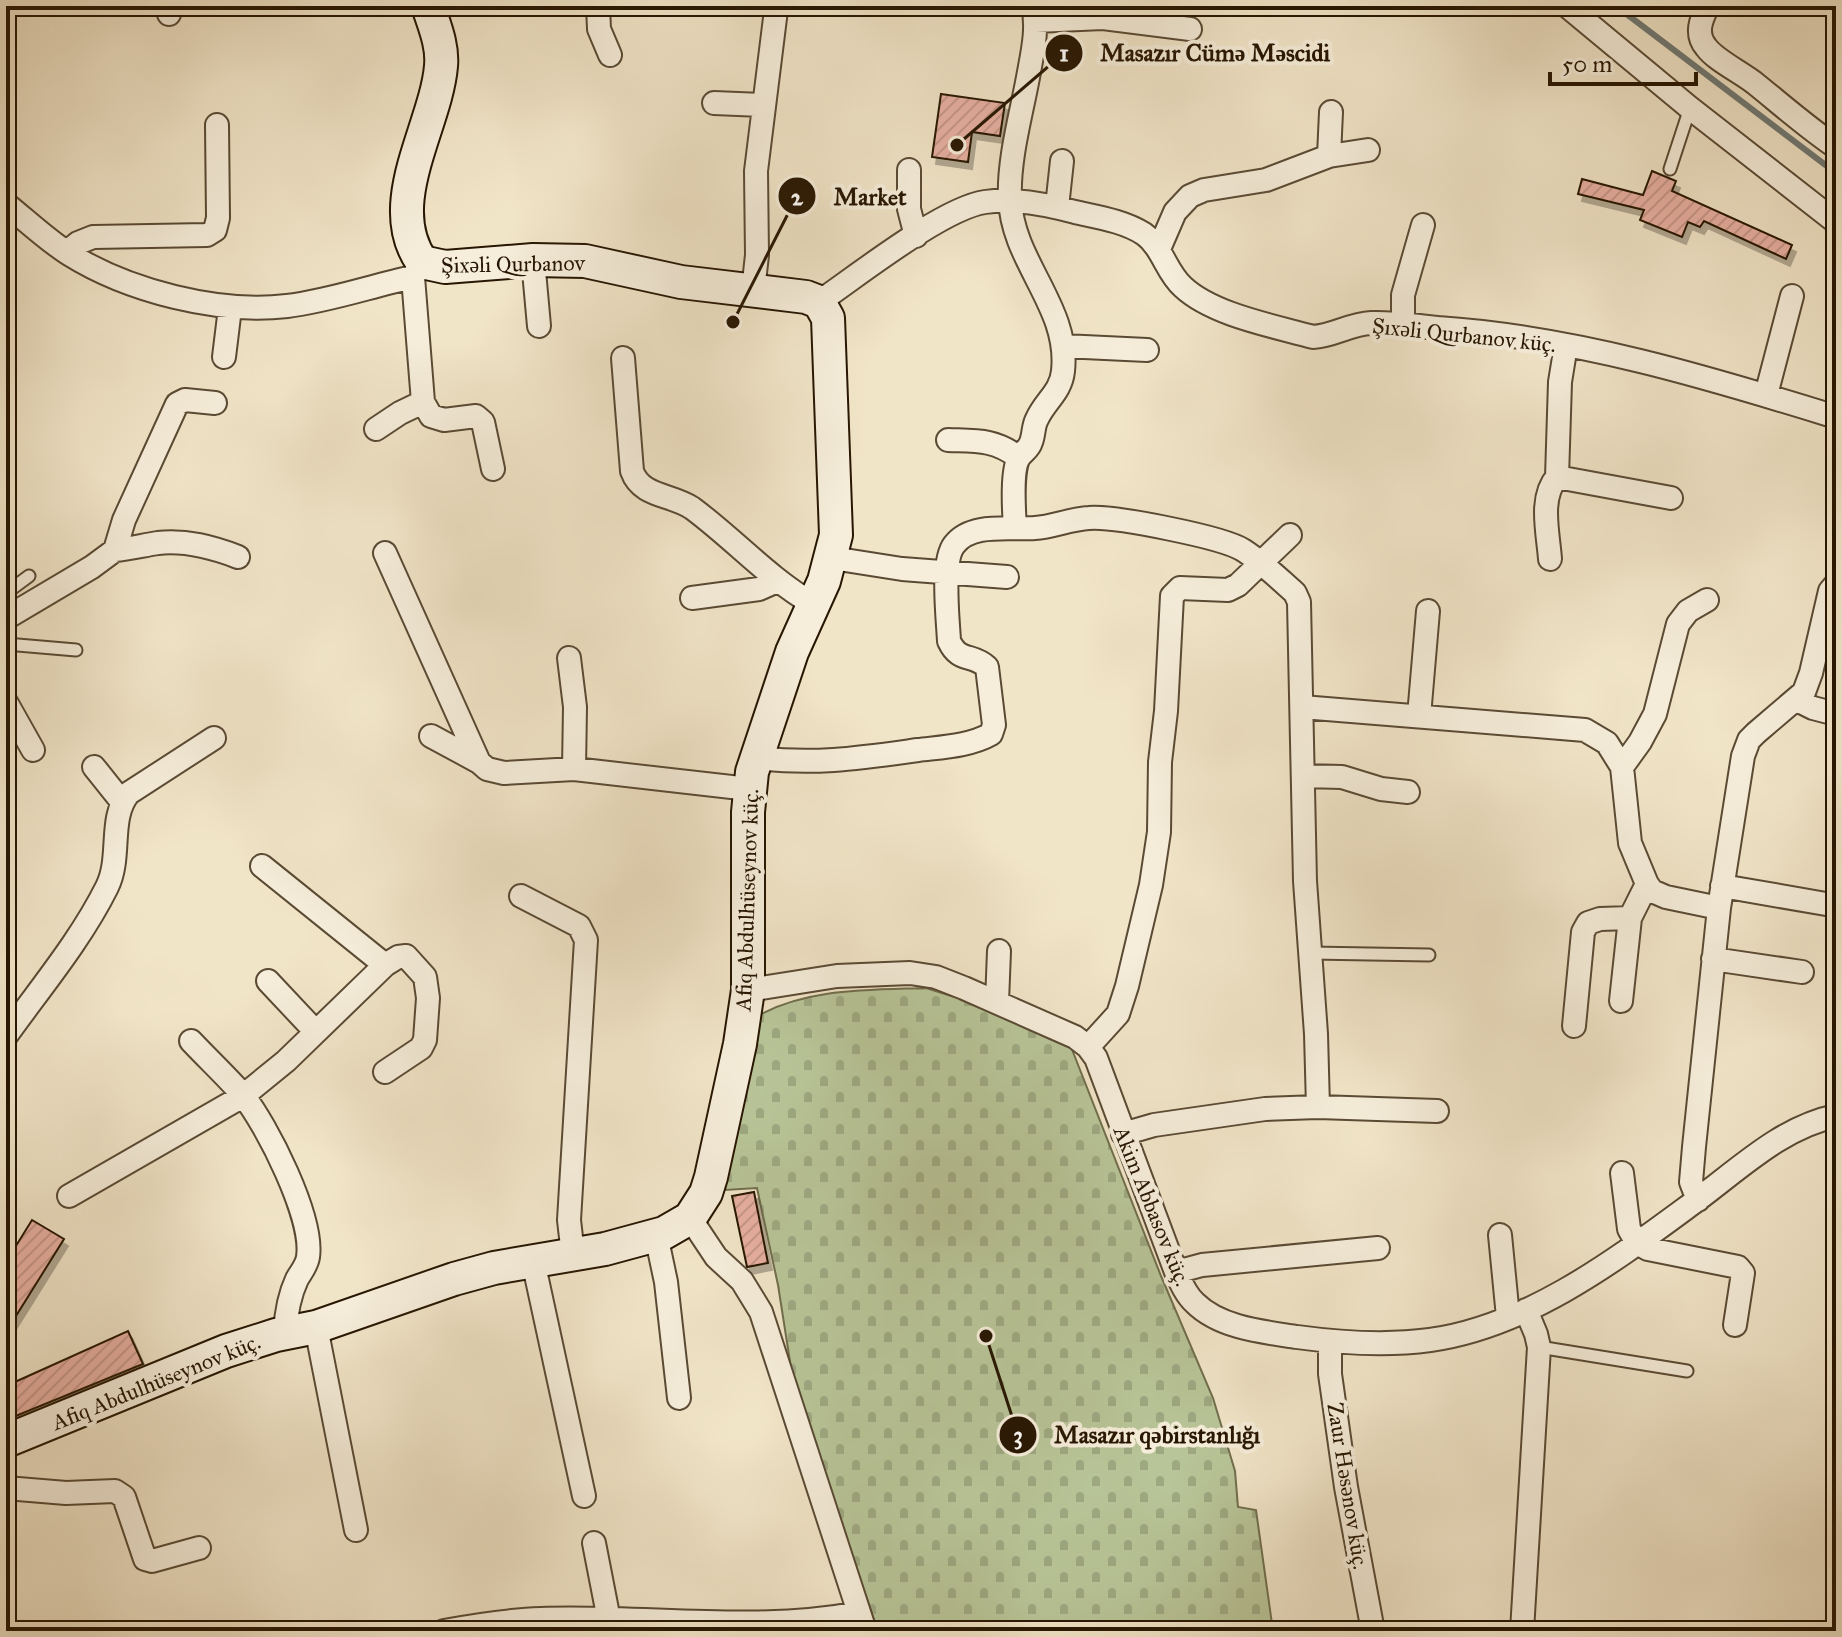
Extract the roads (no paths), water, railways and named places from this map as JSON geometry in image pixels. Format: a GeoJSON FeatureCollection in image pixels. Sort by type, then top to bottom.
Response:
{"type":"FeatureCollection","features":[{"type":"Feature","properties":{"kind":"street","name":"Şixəli Qurbanov"},"geometry":{"type":"LineString","coordinates":[[423,402],[417,269],[407,203],[442,65],[437,33],[428,6]]}},
{"type":"Feature","properties":{"kind":"street"},"geometry":{"type":"LineString","coordinates":[[598,6],[599,29],[610,55]]}},
{"type":"Feature","properties":{"kind":"street"},"geometry":{"type":"LineString","coordinates":[[1567,6],[1690,108],[1836,222]]}},
{"type":"Feature","properties":{"kind":"street"},"geometry":{"type":"LineString","coordinates":[[1708,6],[1699,33],[1706,48],[1836,147]]}},
{"type":"Feature","properties":{"kind":"street"},"geometry":{"type":"LineString","coordinates":[[753,291],[757,255],[756,171],[776,10]]}},
{"type":"Feature","properties":{"kind":"street"},"geometry":{"type":"LineString","coordinates":[[1015,528],[1013,496],[1018,457],[1030,445],[1036,420],[1061,381],[1063,346],[1057,318],[1028,265],[1009,201],[1034,14],[1103,18],[1190,29]]}},
{"type":"Feature","properties":{"kind":"street"},"geometry":{"type":"LineString","coordinates":[[714,103],[762,105]]}},
{"type":"Feature","properties":{"kind":"street"},"geometry":{"type":"LineString","coordinates":[[1329,156],[1331,112]]}},
{"type":"Feature","properties":{"kind":"street"},"geometry":{"type":"LineString","coordinates":[[67,252],[93,237],[207,235],[215,230],[218,218],[217,125]]}},
{"type":"Feature","properties":{"kind":"street"},"geometry":{"type":"LineString","coordinates":[[1159,249],[1175,212],[1190,196],[1204,190],[1266,180],[1329,156],[1368,150]]}},
{"type":"Feature","properties":{"kind":"street"},"geometry":{"type":"LineString","coordinates":[[1057,207],[1062,161]]}},
{"type":"Feature","properties":{"kind":"street"},"geometry":{"type":"LineString","coordinates":[[909,170],[909,209],[916,236]]}},
{"type":"Feature","properties":{"kind":"street","name":"Şıxəli Qurbanov küç."},"geometry":{"type":"LineString","coordinates":[[819,302],[916,236],[965,208],[1009,201],[1057,207],[1134,228],[1159,249],[1182,287],[1201,299],[1237,315],[1313,337],[1325,337],[1347,327],[1372,323],[1505,335],[1566,345],[1766,395],[1836,417]]}},
{"type":"Feature","properties":{"kind":"street"},"geometry":{"type":"LineString","coordinates":[[6,204],[67,252],[123,281],[230,308],[288,306],[417,269]]}},
{"type":"Feature","properties":{"kind":"street"},"geometry":{"type":"LineString","coordinates":[[1403,324],[1403,295],[1423,225]]}},
{"type":"Feature","properties":{"kind":"street","name":"Şixəli Qurbanov"},"geometry":{"type":"LineString","coordinates":[[417,269],[533,260],[585,261],[681,282],[793,294],[819,302]]}},
{"type":"Feature","properties":{"kind":"street"},"geometry":{"type":"LineString","coordinates":[[533,260],[539,326]]}},
{"type":"Feature","properties":{"kind":"street"},"geometry":{"type":"LineString","coordinates":[[1766,395],[1792,296]]}},
{"type":"Feature","properties":{"kind":"street","name":"Afiq Abdulhüseynov küç."},"geometry":{"type":"LineString","coordinates":[[6,1441],[226,1351],[316,1327],[454,1279],[656,1235],[678,1227],[690,1218],[706,1193],[711,1177],[740,1044],[748,990],[749,789],[756,758],[792,652],[832,558],[836,535],[830,331],[825,310],[819,302]]}},
{"type":"Feature","properties":{"kind":"street"},"geometry":{"type":"LineString","coordinates":[[224,357],[230,308]]}},
{"type":"Feature","properties":{"kind":"street"},"geometry":{"type":"LineString","coordinates":[[1550,559],[1546,498],[1549,486],[1557,477],[1560,382],[1566,345]]}},
{"type":"Feature","properties":{"kind":"street"},"geometry":{"type":"LineString","coordinates":[[1063,346],[1147,350]]}},
{"type":"Feature","properties":{"kind":"street"},"geometry":{"type":"LineString","coordinates":[[623,358],[635,481],[644,488],[689,506],[777,581],[813,604]]}},
{"type":"Feature","properties":{"kind":"street"},"geometry":{"type":"LineString","coordinates":[[115,550],[124,520],[177,404],[185,400],[215,403]]}},
{"type":"Feature","properties":{"kind":"street"},"geometry":{"type":"LineString","coordinates":[[376,429],[423,402],[431,416],[444,420],[476,416],[483,422],[493,469]]}},
{"type":"Feature","properties":{"kind":"street"},"geometry":{"type":"LineString","coordinates":[[948,440],[991,442],[1018,457]]}},
{"type":"Feature","properties":{"kind":"street"},"geometry":{"type":"LineString","coordinates":[[1557,477],[1671,498]]}},
{"type":"Feature","properties":{"kind":"street"},"geometry":{"type":"LineString","coordinates":[[756,758],[821,763],[957,745],[991,734],[994,725],[987,667],[981,661],[961,657],[949,641],[947,572],[951,548],[961,537],[993,529],[1036,528],[1088,518],[1113,518],[1224,541],[1242,549],[1295,593],[1299,602],[1305,881],[1318,1107]]}},
{"type":"Feature","properties":{"kind":"street"},"geometry":{"type":"LineString","coordinates":[[748,990],[837,976],[910,973],[936,977],[1057,1027],[1088,1047],[1118,1014],[1151,885],[1159,832],[1160,762],[1172,596],[1180,588],[1228,590],[1238,585],[1290,535]]}},
{"type":"Feature","properties":{"kind":"street"},"geometry":{"type":"LineString","coordinates":[[6,618],[115,550],[179,543],[208,546],[238,557]]}},
{"type":"Feature","properties":{"kind":"street"},"geometry":{"type":"LineString","coordinates":[[385,553],[479,762]]}},
{"type":"Feature","properties":{"kind":"street"},"geometry":{"type":"LineString","coordinates":[[832,558],[890,567],[1007,577]]}},
{"type":"Feature","properties":{"kind":"street"},"geometry":{"type":"LineString","coordinates":[[692,598],[759,589],[777,581]]}},
{"type":"Feature","properties":{"kind":"street"},"geometry":{"type":"LineString","coordinates":[[1698,1200],[1691,1182],[1713,959],[1743,756],[1749,740],[1804,692],[1830,591],[1836,584]]}},
{"type":"Feature","properties":{"kind":"street"},"geometry":{"type":"LineString","coordinates":[[1622,767],[1655,714],[1678,624],[1688,611],[1707,600]]}},
{"type":"Feature","properties":{"kind":"street"},"geometry":{"type":"LineString","coordinates":[[1419,716],[1428,611]]}},
{"type":"Feature","properties":{"kind":"street"},"geometry":{"type":"LineString","coordinates":[[569,658],[575,707],[574,769]]}},
{"type":"Feature","properties":{"kind":"street"},"geometry":{"type":"LineString","coordinates":[[1797,700],[1836,714]]}},
{"type":"Feature","properties":{"kind":"street"},"geometry":{"type":"LineString","coordinates":[[6,702],[33,750]]}},
{"type":"Feature","properties":{"kind":"street"},"geometry":{"type":"LineString","coordinates":[[1302,707],[1585,730],[1607,743],[1622,767],[1630,843],[1652,891],[1666,897],[1826,904]]}},
{"type":"Feature","properties":{"kind":"street"},"geometry":{"type":"LineString","coordinates":[[431,736],[487,769],[504,773],[574,769],[749,789]]}},
{"type":"Feature","properties":{"kind":"street"},"geometry":{"type":"LineString","coordinates":[[9,1027],[82,931],[109,884],[122,802],[129,793],[214,738]]}},
{"type":"Feature","properties":{"kind":"street"},"geometry":{"type":"LineString","coordinates":[[94,767],[122,802]]}},
{"type":"Feature","properties":{"kind":"street"},"geometry":{"type":"LineString","coordinates":[[1303,776],[1342,777],[1381,789],[1408,792]]}},
{"type":"Feature","properties":{"kind":"street"},"geometry":{"type":"LineString","coordinates":[[262,866],[385,965]]}},
{"type":"Feature","properties":{"kind":"street"},"geometry":{"type":"LineString","coordinates":[[1621,1001],[1630,918],[1647,884]]}},
{"type":"Feature","properties":{"kind":"street"},"geometry":{"type":"LineString","coordinates":[[521,896],[579,926],[586,940],[569,1220],[573,1255]]}},
{"type":"Feature","properties":{"kind":"street"},"geometry":{"type":"LineString","coordinates":[[1574,1026],[1583,932],[1588,923],[1600,919],[1630,918]]}},
{"type":"Feature","properties":{"kind":"street"},"geometry":{"type":"LineString","coordinates":[[997,1002],[999,951]]}},
{"type":"Feature","properties":{"kind":"street"},"geometry":{"type":"LineString","coordinates":[[69,1196],[243,1096],[286,1061],[385,965],[406,956],[425,977],[428,998],[425,1040],[421,1048],[385,1072]]}},
{"type":"Feature","properties":{"kind":"street"},"geometry":{"type":"LineString","coordinates":[[1713,959],[1802,972]]}},
{"type":"Feature","properties":{"kind":"street"},"geometry":{"type":"LineString","coordinates":[[268,981],[315,1031]]}},
{"type":"Feature","properties":{"kind":"street"},"geometry":{"type":"LineString","coordinates":[[191,1041],[243,1096],[273,1144],[300,1209],[309,1238],[308,1260],[286,1311],[285,1333]]}},
{"type":"Feature","properties":{"kind":"street","name":"Akim Abbasov küç."},"geometry":{"type":"LineString","coordinates":[[1088,1047],[1096,1058],[1176,1272],[1195,1303],[1226,1322],[1247,1328],[1330,1341],[1430,1340],[1517,1314],[1637,1243],[1766,1148],[1836,1116]]}},
{"type":"Feature","properties":{"kind":"street"},"geometry":{"type":"LineString","coordinates":[[1123,1134],[1154,1125],[1265,1109],[1318,1107],[1437,1111]]}},
{"type":"Feature","properties":{"kind":"street"},"geometry":{"type":"LineString","coordinates":[[1622,1173],[1629,1229],[1637,1243],[1648,1249],[1738,1267],[1743,1273],[1735,1325]]}},
{"type":"Feature","properties":{"kind":"street"},"geometry":{"type":"LineString","coordinates":[[444,1631],[511,1621],[609,1620],[716,1626],[862,1622],[761,1312],[742,1281],[716,1257],[690,1218]]}},
{"type":"Feature","properties":{"kind":"street"},"geometry":{"type":"LineString","coordinates":[[656,1235],[666,1282],[679,1398]]}},
{"type":"Feature","properties":{"kind":"street"},"geometry":{"type":"LineString","coordinates":[[1500,1235],[1517,1314],[1536,1334],[1539,1347],[1522,1631]]}},
{"type":"Feature","properties":{"kind":"street"},"geometry":{"type":"LineString","coordinates":[[1176,1272],[1202,1265],[1378,1248]]}},
{"type":"Feature","properties":{"kind":"street"},"geometry":{"type":"LineString","coordinates":[[533,1261],[584,1496]]}},
{"type":"Feature","properties":{"kind":"street"},"geometry":{"type":"LineString","coordinates":[[316,1327],[356,1530]]}},
{"type":"Feature","properties":{"kind":"street","name":"Zaur Həsənov küç."},"geometry":{"type":"LineString","coordinates":[[1330,1341],[1330,1374],[1346,1487],[1373,1631]]}},
{"type":"Feature","properties":{"kind":"street"},"geometry":{"type":"LineString","coordinates":[[6,1488],[66,1493],[115,1491],[124,1497],[145,1559],[152,1561],[199,1548]]}},
{"type":"Feature","properties":{"kind":"street"},"geometry":{"type":"LineString","coordinates":[[594,1543],[609,1620]]}},
{"type":"Feature","properties":{"kind":"lane"},"geometry":{"type":"LineString","coordinates":[[1670,169],[1690,108]]}},
{"type":"Feature","properties":{"kind":"lane"},"geometry":{"type":"LineString","coordinates":[[6,593],[29,576]]}},
{"type":"Feature","properties":{"kind":"lane"},"geometry":{"type":"LineString","coordinates":[[6,644],[76,650]]}},
{"type":"Feature","properties":{"kind":"lane"},"geometry":{"type":"LineString","coordinates":[[1311,953],[1429,955]]}},
{"type":"Feature","properties":{"kind":"lane"},"geometry":{"type":"LineString","coordinates":[[1539,1347],[1687,1371]]}},
{"type":"Feature","properties":{"kind":"waterway"},"geometry":{"type":"LineString","coordinates":[[1616,6],[1836,173]]}},
{"type":"Feature","properties":{"kind":"place","name":"Masazır Cümə Məscidi"},"geometry":{"type":"Point","coordinates":[957,145]}},
{"type":"Feature","properties":{"kind":"place","name":"Market"},"geometry":{"type":"Point","coordinates":[733,322]}},
{"type":"Feature","properties":{"kind":"place","name":"Masazır qəbirstanlığı"},"geometry":{"type":"Point","coordinates":[986,1336]}}]}
